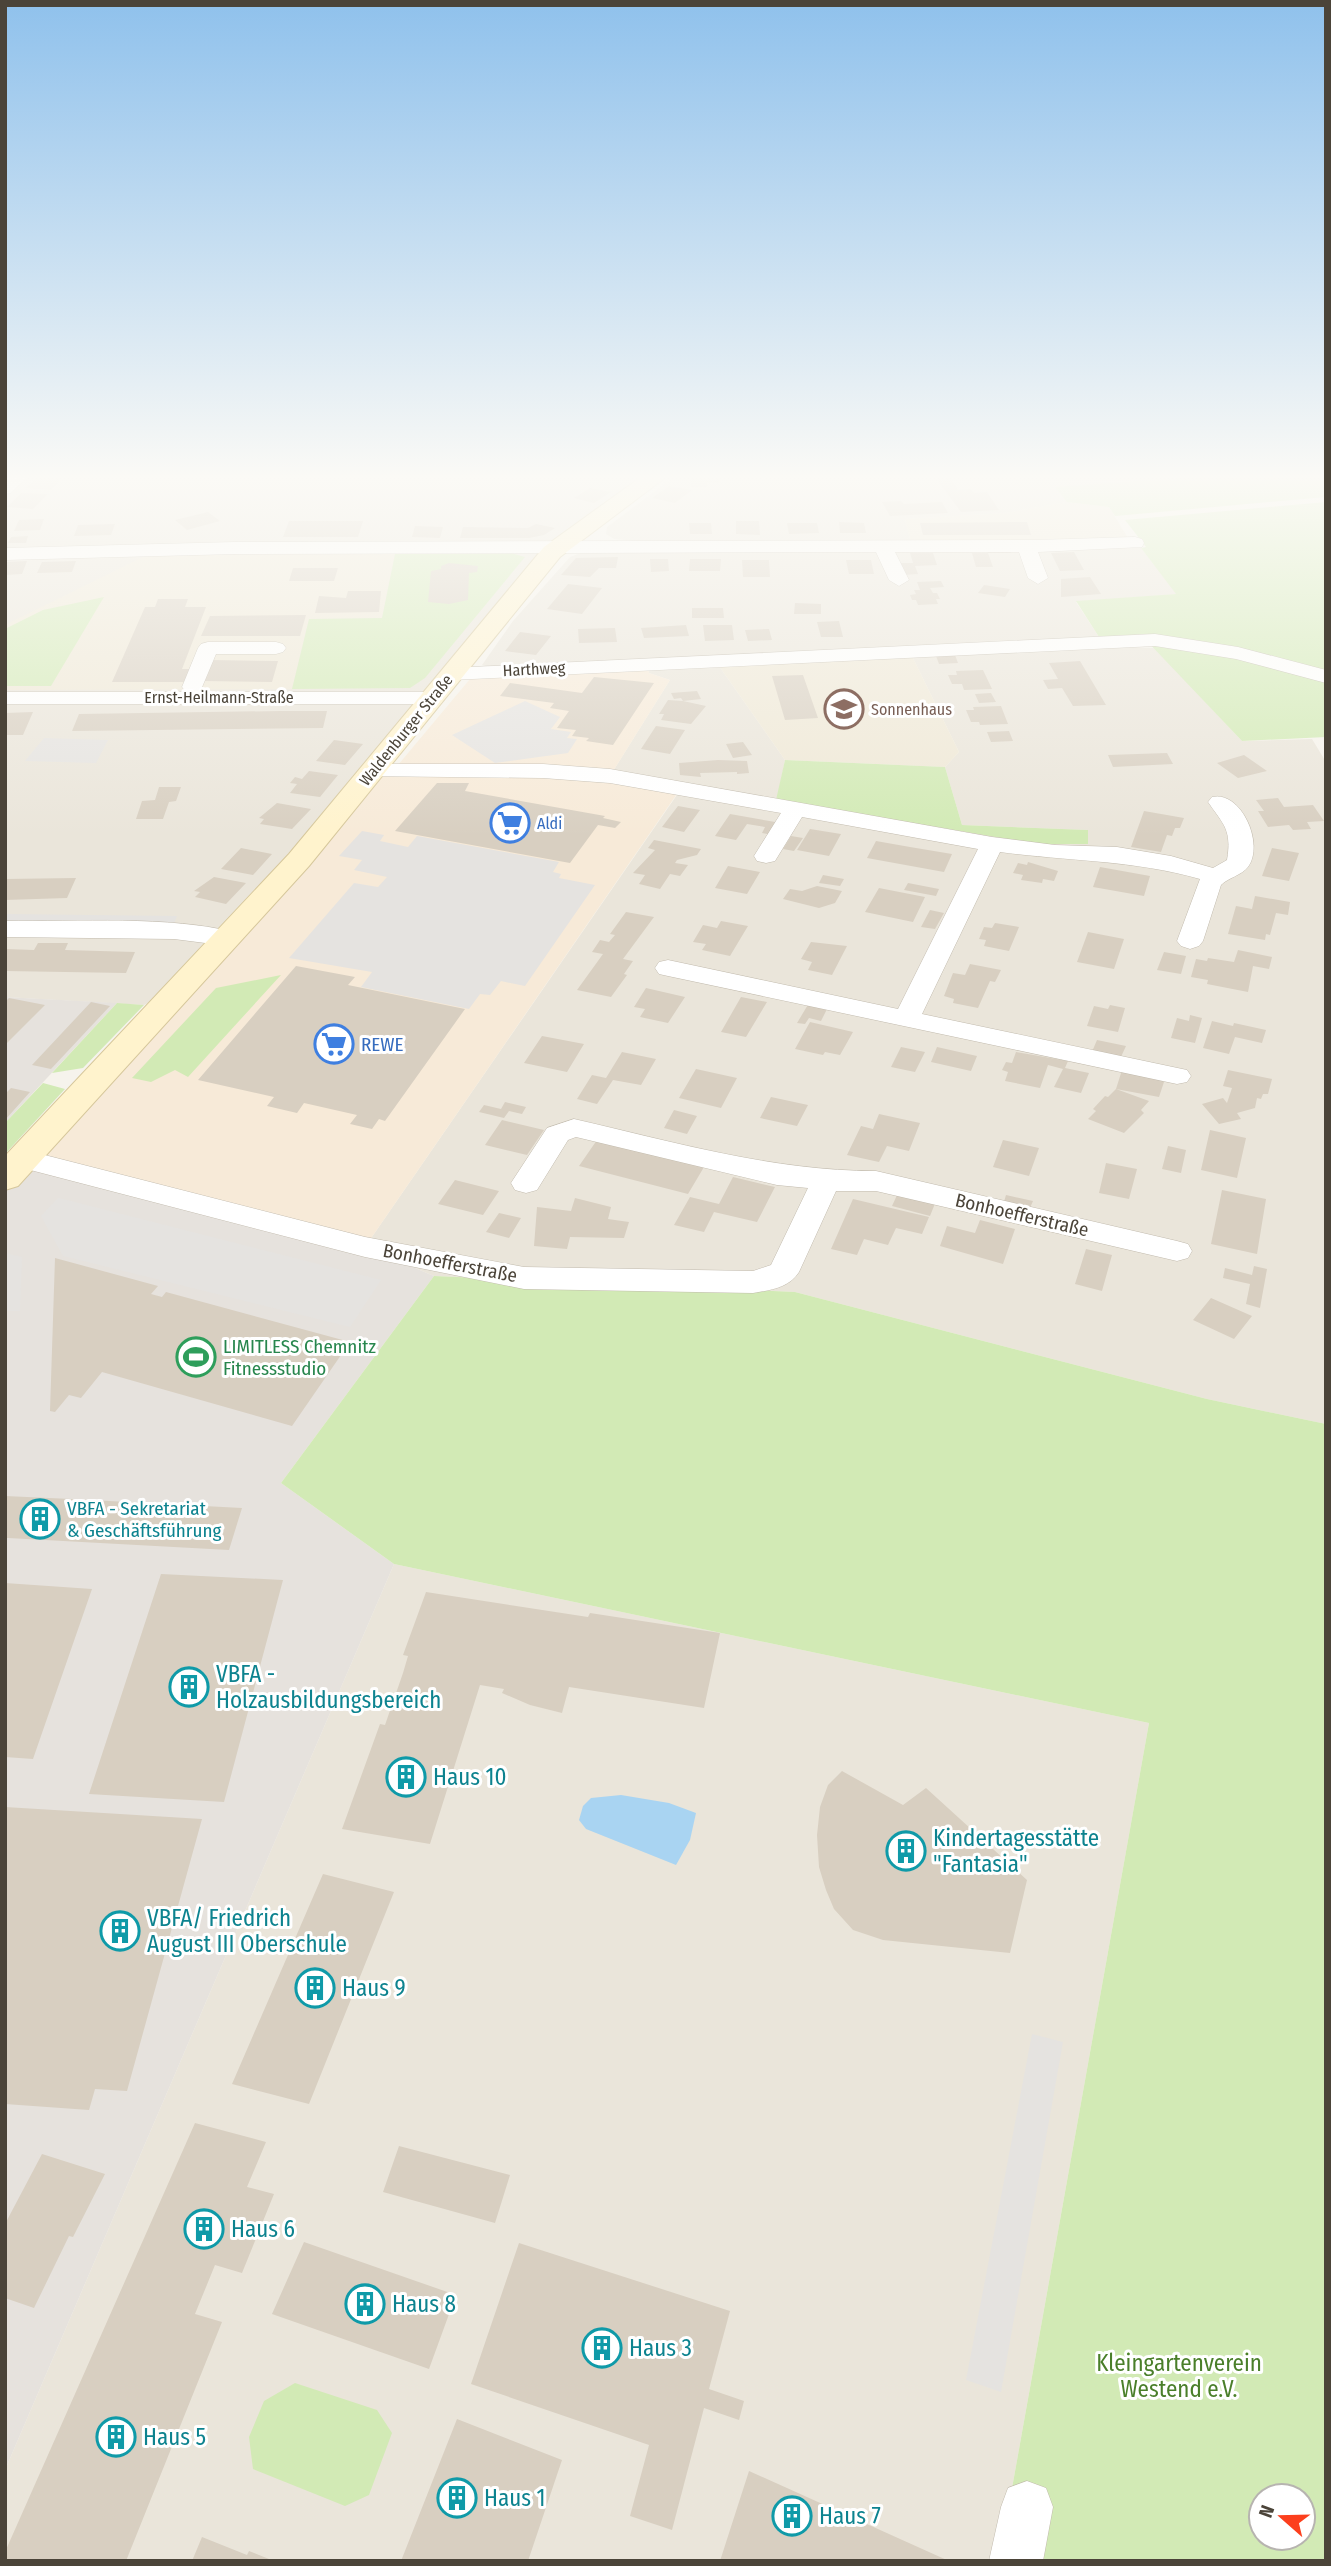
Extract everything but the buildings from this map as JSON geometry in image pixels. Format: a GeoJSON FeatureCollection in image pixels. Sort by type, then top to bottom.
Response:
{"type":"FeatureCollection","features":[{"type":"Feature","properties":{"kind":"street","name":"Waldenburger Straße"},"geometry":{"type":"LineString","coordinates":[[15,1169],[299,860],[516,597]]}},
{"type":"Feature","properties":{"kind":"street","name":"Harthweg"},"geometry":{"type":"LineString","coordinates":[[451,674],[1155,640],[1238,653],[1326,677]]}},
{"type":"Feature","properties":{"kind":"street"},"geometry":{"type":"LineString","coordinates":[[193,687],[208,648],[276,648]]}},
{"type":"Feature","properties":{"kind":"street","name":"Ernst-Heilmann-Straße"},"geometry":{"type":"LineString","coordinates":[[5,698],[433,698]]}},
{"type":"Feature","properties":{"kind":"street"},"geometry":{"type":"LineString","coordinates":[[373,771],[543,771],[610,776],[992,844],[1055,852],[1117,854],[1171,863],[1216,876]]}},
{"type":"Feature","properties":{"kind":"street"},"geometry":{"type":"LineString","coordinates":[[1190,941],[1209,883],[1238,864],[1242,842],[1235,818],[1220,802]]}},
{"type":"Feature","properties":{"kind":"street"},"geometry":{"type":"LineString","coordinates":[[766,856],[795,810]]}},
{"type":"Feature","properties":{"kind":"street"},"geometry":{"type":"LineString","coordinates":[[906,1019],[992,844]]}},
{"type":"Feature","properties":{"kind":"street"},"geometry":{"type":"LineString","coordinates":[[5,929],[174,931],[229,938]]}},
{"type":"Feature","properties":{"kind":"street"},"geometry":{"type":"LineString","coordinates":[[667,968],[1177,1076]]}},
{"type":"Feature","properties":{"kind":"street","name":"Bonhoefferstraße"},"geometry":{"type":"LineString","coordinates":[[526,1183],[557,1134],[574,1128],[777,1175],[826,1181],[876,1181],[1177,1251]]}},
{"type":"Feature","properties":{"kind":"street","name":"Bonhoefferstraße"},"geometry":{"type":"LineString","coordinates":[[15,1169],[365,1247],[524,1278],[753,1282],[771,1279],[783,1272],[826,1181]]}},
{"type":"Feature","properties":{"kind":"street"},"geometry":{"type":"LineString","coordinates":[[1016,2561],[1027,2507]]}},
{"type":"Feature","properties":{"kind":"shaded area"},"geometry":{"type":"Polygon","coordinates":[[[5,597],[503,597],[440,671],[373,771],[186,984],[144,1005],[5,997],[5,597]]]}},
{"type":"Feature","properties":{"kind":"shaded area"},"geometry":{"type":"Polygon","coordinates":[[[62,597],[386,597],[382,618],[309,619],[292,689],[5,690],[5,625],[62,597]]]}},
{"type":"Feature","properties":{"kind":"shaded area"},"geometry":{"type":"Polygon","coordinates":[[[535,597],[1142,597],[1076,602],[1099,637],[489,667],[482,665],[513,621],[535,597]]]}},
{"type":"Feature","properties":{"kind":"shaded area"},"geometry":{"type":"Polygon","coordinates":[[[1155,648],[1242,741],[1312,739],[1326,762],[1326,1424],[1207,1399],[795,1292],[434,1276],[365,1247],[681,789],[610,776],[670,680],[649,673],[648,668],[719,666],[785,760],[777,800],[960,833],[1088,830],[962,825],[945,767],[959,752],[912,656],[1155,648]]]}},
{"type":"Feature","properties":{"kind":"shaded area","name":"Sonnenhaus"},"geometry":{"type":"Polygon","coordinates":[[[912,656],[959,752],[945,767],[785,760],[719,666],[912,656]]]}},
{"type":"Feature","properties":{"kind":"shaded area"},"geometry":{"type":"Polygon","coordinates":[[[648,668],[649,673],[670,680],[610,776],[681,788],[365,1247],[25,1159],[373,771],[393,771],[470,679],[648,668]]]}},
{"type":"Feature","properties":{"kind":"shaded area"},"geometry":{"type":"Polygon","coordinates":[[[525,701],[560,717],[551,729],[571,732],[567,738],[577,739],[568,753],[495,763],[452,735],[525,701]]]}},
{"type":"Feature","properties":{"kind":"shaded area"},"geometry":{"type":"Polygon","coordinates":[[[44,738],[108,740],[96,763],[25,761],[44,738]]]}},
{"type":"Feature","properties":{"kind":"shaded area"},"geometry":{"type":"Polygon","coordinates":[[[362,831],[384,835],[380,841],[408,847],[417,836],[559,862],[553,872],[561,874],[559,878],[595,885],[525,986],[501,981],[490,995],[480,994],[469,1009],[361,987],[372,972],[289,958],[354,883],[378,887],[387,877],[354,870],[362,860],[339,856],[362,831]]]}},
{"type":"Feature","properties":{"kind":"shaded area"},"geometry":{"type":"Polygon","coordinates":[[[5,914],[177,916],[173,926],[5,923],[5,914]]]}},
{"type":"Feature","properties":{"kind":"shaded area"},"geometry":{"type":"Polygon","coordinates":[[[5,997],[117,1003],[5,1123],[5,997]]]}},
{"type":"Feature","properties":{"kind":"shaded area"},"geometry":{"type":"Polygon","coordinates":[[[25,1159],[365,1247],[434,1276],[281,1483],[394,1564],[5,2470],[5,1178],[25,1159]]]}},
{"type":"Feature","properties":{"kind":"shaded area"},"geometry":{"type":"Polygon","coordinates":[[[58,1198],[381,1280],[350,1327],[63,1256],[41,1216],[58,1198]]]}},
{"type":"Feature","properties":{"kind":"shaded area"},"geometry":{"type":"Polygon","coordinates":[[[5,1253],[22,1257],[20,1311],[5,1311],[5,1253]]]}},
{"type":"Feature","properties":{"kind":"shaded area"},"geometry":{"type":"Polygon","coordinates":[[[394,1564],[1149,1723],[999,2561],[5,2561],[5,2470],[394,1564]]]}},
{"type":"Feature","properties":{"kind":"shaded area"},"geometry":{"type":"Polygon","coordinates":[[[1032,2034],[1063,2042],[1001,2392],[966,2380],[1032,2034]]]}},
{"type":"Feature","properties":{"kind":"green space"},"geometry":{"type":"Polygon","coordinates":[[[104,597],[51,686],[5,686],[5,629],[43,610],[104,597]]]}},
{"type":"Feature","properties":{"kind":"green space"},"geometry":{"type":"Polygon","coordinates":[[[386,597],[492,597],[425,678],[410,688],[292,689],[309,619],[382,618],[386,597]]]}},
{"type":"Feature","properties":{"kind":"green space"},"geometry":{"type":"Polygon","coordinates":[[[1137,597],[1326,597],[1326,737],[1242,741],[1144,638],[1099,637],[1076,601],[1137,597]]]}},
{"type":"Feature","properties":{"kind":"green space"},"geometry":{"type":"Polygon","coordinates":[[[785,760],[945,767],[962,825],[1088,830],[1088,844],[1037,844],[776,800],[785,760]]]}},
{"type":"Feature","properties":{"kind":"green space"},"geometry":{"type":"Polygon","coordinates":[[[281,975],[188,1077],[175,1070],[151,1082],[132,1078],[216,988],[281,975]]]}},
{"type":"Feature","properties":{"kind":"green space"},"geometry":{"type":"Polygon","coordinates":[[[117,1003],[144,1005],[83,1068],[52,1073],[117,1003]]]}},
{"type":"Feature","properties":{"kind":"green space"},"geometry":{"type":"Polygon","coordinates":[[[43,1083],[65,1089],[5,1154],[5,1123],[43,1083]]]}},
{"type":"Feature","properties":{"kind":"green space","name":"Kleingartenverein Westend e.V."},"geometry":{"type":"Polygon","coordinates":[[[434,1276],[795,1292],[1207,1399],[1326,1424],[1326,2561],[999,2561],[1149,1723],[394,1564],[281,1483],[434,1276]]]}},
{"type":"Feature","properties":{"kind":"green space"},"geometry":{"type":"Polygon","coordinates":[[[295,2383],[377,2410],[392,2433],[369,2495],[345,2506],[253,2469],[249,2437],[264,2401],[295,2383]]]}},
{"type":"Feature","properties":{"kind":"water"},"geometry":{"type":"Polygon","coordinates":[[[621,1795],[669,1803],[696,1813],[690,1840],[676,1865],[586,1829],[579,1820],[583,1806],[591,1798],[621,1795]]]}},
{"type":"Feature","properties":{"kind":"place","name":"Sonnenhaus"},"geometry":{"type":"Point","coordinates":[844,709]}},
{"type":"Feature","properties":{"kind":"place","name":"Aldi"},"geometry":{"type":"Point","coordinates":[510,823]}},
{"type":"Feature","properties":{"kind":"place","name":"REWE"},"geometry":{"type":"Point","coordinates":[334,1044]}},
{"type":"Feature","properties":{"kind":"place","name":"LIMITLESS Chemnitz Fitnessstudio"},"geometry":{"type":"Point","coordinates":[196,1357]}},
{"type":"Feature","properties":{"kind":"place","name":"VBFA - Sekretariat & Geschäftsführung"},"geometry":{"type":"Point","coordinates":[40,1519]}},
{"type":"Feature","properties":{"kind":"place","name":"VBFA - Holzausbildungsbereich"},"geometry":{"type":"Point","coordinates":[189,1687]}},
{"type":"Feature","properties":{"kind":"place","name":"Haus 10"},"geometry":{"type":"Point","coordinates":[406,1777]}},
{"type":"Feature","properties":{"kind":"place","name":"Kindertagesstätte \"Fantasia\""},"geometry":{"type":"Point","coordinates":[906,1851]}},
{"type":"Feature","properties":{"kind":"place","name":"VBFA/ Friedrich August III Oberschule"},"geometry":{"type":"Point","coordinates":[120,1931]}},
{"type":"Feature","properties":{"kind":"place","name":"Haus 9"},"geometry":{"type":"Point","coordinates":[315,1988]}},
{"type":"Feature","properties":{"kind":"place","name":"Haus 6"},"geometry":{"type":"Point","coordinates":[204,2229]}},
{"type":"Feature","properties":{"kind":"place","name":"Haus 8"},"geometry":{"type":"Point","coordinates":[365,2304]}},
{"type":"Feature","properties":{"kind":"place","name":"Haus 3"},"geometry":{"type":"Point","coordinates":[602,2348]}},
{"type":"Feature","properties":{"kind":"place","name":"Haus 5"},"geometry":{"type":"Point","coordinates":[116,2437]}},
{"type":"Feature","properties":{"kind":"place","name":"Haus 1"},"geometry":{"type":"Point","coordinates":[457,2498]}},
{"type":"Feature","properties":{"kind":"place","name":"Haus 7"},"geometry":{"type":"Point","coordinates":[792,2516]}}]}
